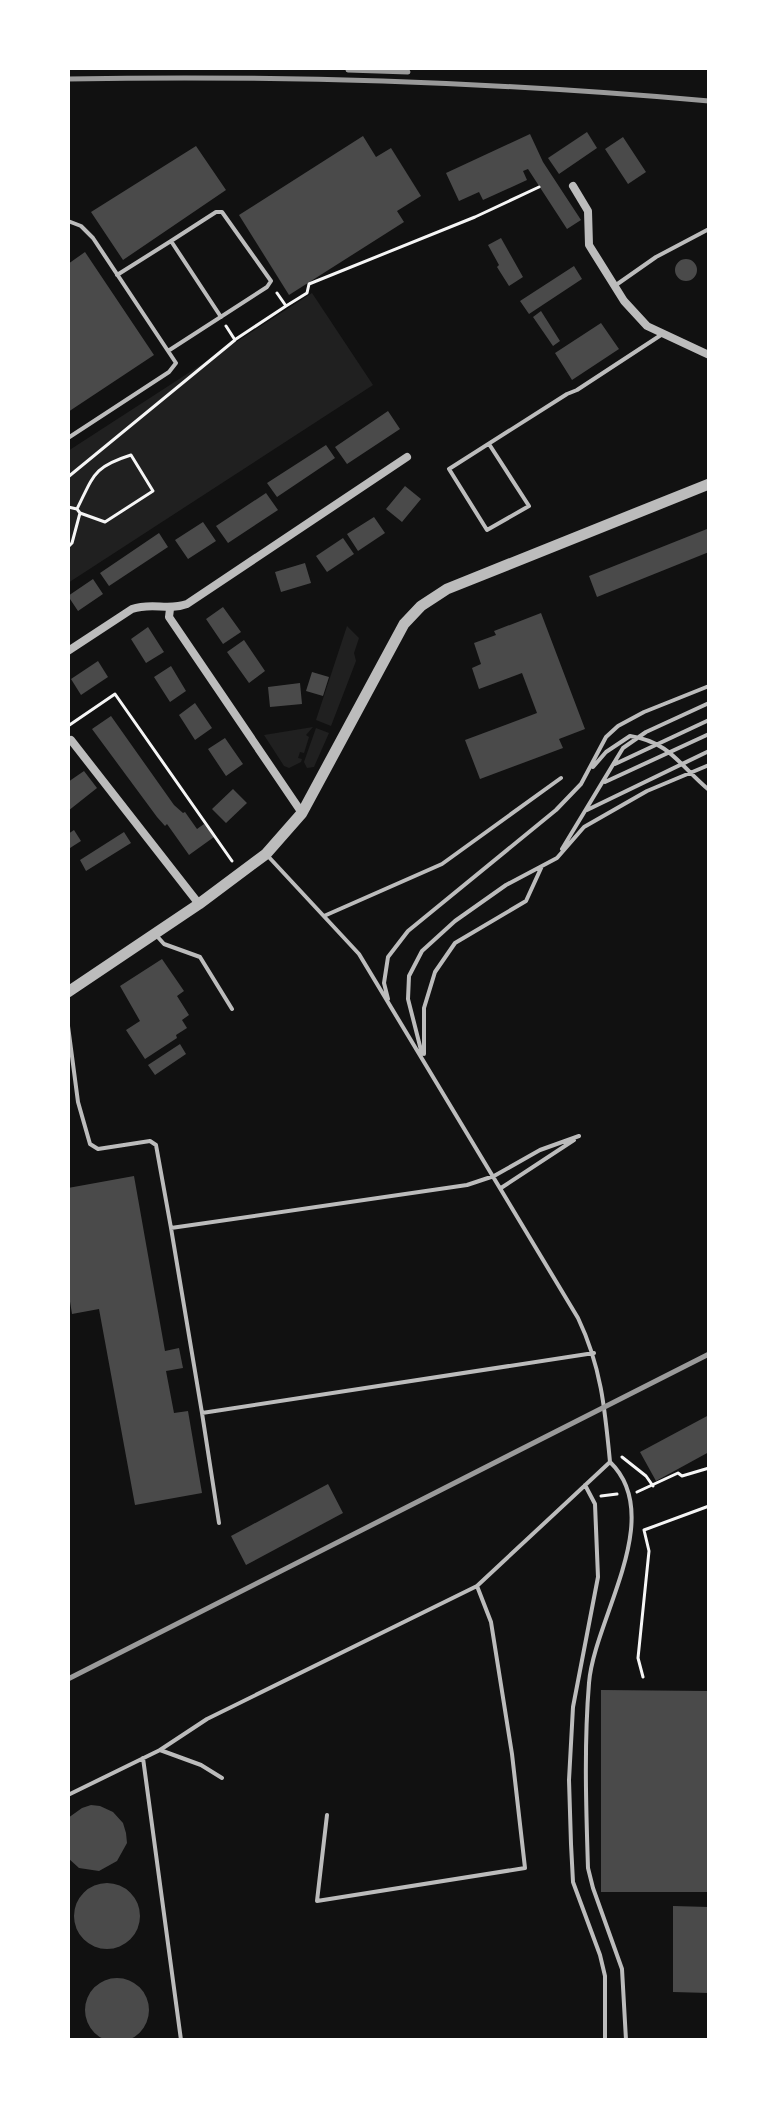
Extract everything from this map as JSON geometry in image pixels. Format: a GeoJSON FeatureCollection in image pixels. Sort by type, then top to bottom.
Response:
{"type":"FeatureCollection","features":[{"type":"Feature","properties":{"kind":"street"},"geometry":{"type":"LineString","coordinates":[[573,186],[588,211],[589,245],[614,286],[639,318],[662,334],[709,355]]}},
{"type":"Feature","properties":{"kind":"street"},"geometry":{"type":"LineString","coordinates":[[68,651],[132,609],[142,606],[170,609],[187,604],[407,457]]}},
{"type":"Feature","properties":{"kind":"street"},"geometry":{"type":"LineString","coordinates":[[68,992],[199,904],[266,854],[302,813],[404,624],[421,606],[447,589],[709,484]]}},
{"type":"Feature","properties":{"kind":"street"},"geometry":{"type":"LineString","coordinates":[[170,609],[169,617],[302,813]]}},
{"type":"Feature","properties":{"kind":"street"},"geometry":{"type":"LineString","coordinates":[[71,740],[199,904]]}},
{"type":"Feature","properties":{"kind":"lane"},"geometry":{"type":"LineString","coordinates":[[117,275],[216,212],[222,212],[270,277],[271,283],[168,351]]}},
{"type":"Feature","properties":{"kind":"lane"},"geometry":{"type":"LineString","coordinates":[[68,221],[81,226],[93,238],[176,363],[169,372],[68,438]]}},
{"type":"Feature","properties":{"kind":"lane"},"geometry":{"type":"LineString","coordinates":[[614,286],[656,257],[709,229]]}},
{"type":"Feature","properties":{"kind":"lane"},"geometry":{"type":"LineString","coordinates":[[171,241],[221,317]]}},
{"type":"Feature","properties":{"kind":"lane"},"geometry":{"type":"LineString","coordinates":[[489,444],[529,506],[487,530],[449,469],[662,334]]}},
{"type":"Feature","properties":{"kind":"lane"},"geometry":{"type":"LineString","coordinates":[[589,772],[606,737],[618,726],[709,686]]}},
{"type":"Feature","properties":{"kind":"lane"},"geometry":{"type":"LineString","coordinates":[[557,858],[623,748],[709,703]]}},
{"type":"Feature","properties":{"kind":"lane"},"geometry":{"type":"LineString","coordinates":[[613,766],[709,720]]}},
{"type":"Feature","properties":{"kind":"lane"},"geometry":{"type":"LineString","coordinates":[[602,784],[709,734]]}},
{"type":"Feature","properties":{"kind":"lane"},"geometry":{"type":"LineString","coordinates":[[390,1005],[384,983],[388,957],[408,931],[556,810],[606,752],[630,736],[639,737],[669,752],[709,790]]}},
{"type":"Feature","properties":{"kind":"lane"},"geometry":{"type":"LineString","coordinates":[[585,811],[709,751]]}},
{"type":"Feature","properties":{"kind":"lane"},"geometry":{"type":"LineString","coordinates":[[424,1060],[408,999],[409,976],[422,951],[455,921],[506,885],[557,858],[584,827],[647,791],[709,765]]}},
{"type":"Feature","properties":{"kind":"lane"},"geometry":{"type":"LineString","coordinates":[[324,916],[442,864],[561,778]]}},
{"type":"Feature","properties":{"kind":"lane"},"geometry":{"type":"LineString","coordinates":[[266,854],[359,954],[578,1318],[594,1353],[602,1385],[610,1462],[619,1470],[630,1493],[629,1535],[623,1569],[591,1673],[587,1733],[588,1868],[622,1969],[626,2040]]}},
{"type":"Feature","properties":{"kind":"lane"},"geometry":{"type":"LineString","coordinates":[[424,1060],[424,1008],[435,972],[455,943],[526,901],[543,865]]}},
{"type":"Feature","properties":{"kind":"lane"},"geometry":{"type":"LineString","coordinates":[[155,934],[164,944],[200,957],[232,1009]]}},
{"type":"Feature","properties":{"kind":"lane"},"geometry":{"type":"LineString","coordinates":[[68,1026],[78,1102],[90,1144],[98,1149],[150,1141],[156,1145],[219,1523]]}},
{"type":"Feature","properties":{"kind":"lane"},"geometry":{"type":"LineString","coordinates":[[171,1228],[467,1185],[494,1176],[540,1150],[579,1136],[501,1188]]}},
{"type":"Feature","properties":{"kind":"lane"},"geometry":{"type":"LineString","coordinates":[[202,1413],[594,1353]]}},
{"type":"Feature","properties":{"kind":"lane"},"geometry":{"type":"LineString","coordinates":[[68,1795],[160,1750],[207,1719],[477,1586],[610,1462]]}},
{"type":"Feature","properties":{"kind":"lane"},"geometry":{"type":"LineString","coordinates":[[585,1485],[595,1501],[598,1577],[574,1698],[569,1793],[573,1882],[605,1976],[605,2040]]}},
{"type":"Feature","properties":{"kind":"lane"},"geometry":{"type":"LineString","coordinates":[[327,1815],[317,1901],[525,1868],[512,1754],[491,1622],[477,1586]]}},
{"type":"Feature","properties":{"kind":"lane"},"geometry":{"type":"LineString","coordinates":[[160,1750],[201,1765],[222,1778]]}},
{"type":"Feature","properties":{"kind":"lane"},"geometry":{"type":"LineString","coordinates":[[143,1758],[181,2040]]}},
{"type":"Feature","properties":{"kind":"path"},"geometry":{"type":"LineString","coordinates":[[68,477],[235,340],[307,293],[309,284],[475,217],[539,187]]}},
{"type":"Feature","properties":{"kind":"path"},"geometry":{"type":"LineString","coordinates":[[271,283],[286,306]]}},
{"type":"Feature","properties":{"kind":"path"},"geometry":{"type":"LineString","coordinates":[[221,317],[235,340]]}},
{"type":"Feature","properties":{"kind":"path"},"geometry":{"type":"LineString","coordinates":[[68,507],[78,511],[105,522],[153,491],[131,455],[97,470],[78,511],[72,543],[68,547]]}},
{"type":"Feature","properties":{"kind":"path"},"geometry":{"type":"LineString","coordinates":[[68,726],[115,694],[241,874]]}},
{"type":"Feature","properties":{"kind":"path"},"geometry":{"type":"LineString","coordinates":[[622,1457],[646,1476],[653,1486]]}},
{"type":"Feature","properties":{"kind":"path"},"geometry":{"type":"LineString","coordinates":[[595,1501],[601,1496],[630,1493],[653,1486],[678,1473],[682,1476],[709,1468]]}},
{"type":"Feature","properties":{"kind":"path"},"geometry":{"type":"LineString","coordinates":[[643,1677],[638,1658],[649,1553],[644,1530],[709,1506]]}},
{"type":"Feature","properties":{"kind":"shaded area"},"geometry":{"type":"Polygon","coordinates":[[[312,293],[373,385],[68,583],[68,451],[312,293]]]}},
{"type":"Feature","properties":{"kind":"shaded area"},"geometry":{"type":"Polygon","coordinates":[[[347,626],[359,638],[354,653],[356,661],[331,726],[316,720],[347,626]]]}},
{"type":"Feature","properties":{"kind":"shaded area"},"geometry":{"type":"Polygon","coordinates":[[[313,727],[306,735],[309,737],[304,753],[300,752],[298,758],[302,759],[301,762],[289,768],[284,766],[264,735],[313,727]]]}},
{"type":"Feature","properties":{"kind":"shaded area"},"geometry":{"type":"Polygon","coordinates":[[[316,728],[329,733],[314,767],[307,768],[304,762],[316,728]]]}},
{"type":"Feature","properties":{"kind":"building"},"geometry":{"type":"Polygon","coordinates":[[[587,132],[597,148],[559,174],[548,158],[587,132]]]}},
{"type":"Feature","properties":{"kind":"building"},"geometry":{"type":"Polygon","coordinates":[[[530,134],[543,162],[581,220],[567,229],[528,169],[523,171],[527,180],[483,200],[479,192],[459,201],[446,173],[530,134]]]}},
{"type":"Feature","properties":{"kind":"building"},"geometry":{"type":"Polygon","coordinates":[[[363,136],[376,157],[391,148],[421,196],[397,211],[404,222],[289,295],[239,215],[363,136]]]}},
{"type":"Feature","properties":{"kind":"building"},"geometry":{"type":"Polygon","coordinates":[[[623,137],[646,172],[628,184],[605,149],[623,137]]]}},
{"type":"Feature","properties":{"kind":"building"},"geometry":{"type":"Polygon","coordinates":[[[196,146],[226,190],[123,260],[91,212],[196,146]]]}},
{"type":"Feature","properties":{"kind":"building"},"geometry":{"type":"Polygon","coordinates":[[[501,238],[523,277],[509,286],[488,245],[501,238]]]}},
{"type":"Feature","properties":{"kind":"building"},"geometry":{"type":"Polygon","coordinates":[[[85,252],[154,355],[68,412],[68,264],[85,252]]]}},
{"type":"Feature","properties":{"kind":"building"},"geometry":{"type":"Polygon","coordinates":[[[686,259],[694,262],[697,270],[694,278],[686,281],[678,278],[675,270],[678,262],[686,259]]]}},
{"type":"Feature","properties":{"kind":"building"},"geometry":{"type":"Polygon","coordinates":[[[574,266],[582,279],[529,314],[520,301],[574,266]]]}},
{"type":"Feature","properties":{"kind":"building"},"geometry":{"type":"Polygon","coordinates":[[[541,311],[560,341],[553,346],[533,317],[541,311]]]}},
{"type":"Feature","properties":{"kind":"building"},"geometry":{"type":"Polygon","coordinates":[[[601,323],[619,349],[572,380],[555,353],[601,323]]]}},
{"type":"Feature","properties":{"kind":"building"},"geometry":{"type":"Polygon","coordinates":[[[388,411],[400,429],[347,464],[335,447],[388,411]]]}},
{"type":"Feature","properties":{"kind":"building"},"geometry":{"type":"Polygon","coordinates":[[[326,445],[335,458],[277,497],[267,483],[326,445]]]}},
{"type":"Feature","properties":{"kind":"building"},"geometry":{"type":"Polygon","coordinates":[[[405,486],[421,499],[402,522],[386,509],[405,486]]]}},
{"type":"Feature","properties":{"kind":"building"},"geometry":{"type":"Polygon","coordinates":[[[266,493],[278,510],[228,543],[216,526],[266,493]]]}},
{"type":"Feature","properties":{"kind":"building"},"geometry":{"type":"Polygon","coordinates":[[[374,517],[385,533],[358,551],[347,534],[374,517]]]}},
{"type":"Feature","properties":{"kind":"building"},"geometry":{"type":"Polygon","coordinates":[[[203,522],[216,541],[188,559],[175,540],[203,522]]]}},
{"type":"Feature","properties":{"kind":"building"},"geometry":{"type":"Polygon","coordinates":[[[707,529],[709,552],[597,597],[589,576],[707,529]]]}},
{"type":"Feature","properties":{"kind":"building"},"geometry":{"type":"Polygon","coordinates":[[[159,533],[168,547],[109,586],[100,573],[159,533]]]}},
{"type":"Feature","properties":{"kind":"building"},"geometry":{"type":"Polygon","coordinates":[[[343,538],[354,554],[327,572],[316,556],[343,538]]]}},
{"type":"Feature","properties":{"kind":"building"},"geometry":{"type":"Polygon","coordinates":[[[305,563],[311,583],[281,592],[275,572],[305,563]]]}},
{"type":"Feature","properties":{"kind":"building"},"geometry":{"type":"Polygon","coordinates":[[[93,579],[103,594],[78,611],[68,596],[93,579]]]}},
{"type":"Feature","properties":{"kind":"building"},"geometry":{"type":"Polygon","coordinates":[[[223,607],[241,632],[223,644],[206,619],[223,607]]]}},
{"type":"Feature","properties":{"kind":"building"},"geometry":{"type":"Polygon","coordinates":[[[541,613],[585,729],[559,739],[563,748],[480,779],[465,740],[537,713],[522,673],[479,689],[472,668],[481,664],[474,643],[496,635],[494,631],[541,613]]]}},
{"type":"Feature","properties":{"kind":"building"},"geometry":{"type":"Polygon","coordinates":[[[148,627],[164,652],[146,663],[131,639],[148,627]]]}},
{"type":"Feature","properties":{"kind":"building"},"geometry":{"type":"Polygon","coordinates":[[[244,640],[265,671],[249,683],[227,652],[244,640]]]}},
{"type":"Feature","properties":{"kind":"building"},"geometry":{"type":"Polygon","coordinates":[[[98,661],[108,677],[81,695],[71,679],[98,661]]]}},
{"type":"Feature","properties":{"kind":"building"},"geometry":{"type":"Polygon","coordinates":[[[171,666],[186,691],[170,702],[154,677],[171,666]]]}},
{"type":"Feature","properties":{"kind":"building"},"geometry":{"type":"Polygon","coordinates":[[[312,672],[329,677],[323,696],[306,691],[312,672]]]}},
{"type":"Feature","properties":{"kind":"building"},"geometry":{"type":"Polygon","coordinates":[[[300,683],[302,704],[270,707],[268,687],[300,683]]]}},
{"type":"Feature","properties":{"kind":"building"},"geometry":{"type":"Polygon","coordinates":[[[195,703],[212,728],[195,740],[179,715],[195,703]]]}},
{"type":"Feature","properties":{"kind":"building"},"geometry":{"type":"Polygon","coordinates":[[[111,716],[174,805],[185,812],[197,829],[204,824],[214,837],[189,855],[92,729],[111,716]]]}},
{"type":"Feature","properties":{"kind":"building"},"geometry":{"type":"Polygon","coordinates":[[[225,738],[243,764],[226,776],[208,749],[225,738]]]}},
{"type":"Feature","properties":{"kind":"building"},"geometry":{"type":"Polygon","coordinates":[[[84,771],[97,788],[68,811],[68,782],[84,771]]]}},
{"type":"Feature","properties":{"kind":"building"},"geometry":{"type":"Polygon","coordinates":[[[233,789],[247,803],[226,823],[212,809],[233,789]]]}},
{"type":"Feature","properties":{"kind":"building"},"geometry":{"type":"Polygon","coordinates":[[[74,830],[81,841],[70,848],[68,834],[74,830]]]}},
{"type":"Feature","properties":{"kind":"building"},"geometry":{"type":"Polygon","coordinates":[[[124,832],[131,843],[86,871],[80,860],[124,832]]]}},
{"type":"Feature","properties":{"kind":"building"},"geometry":{"type":"Polygon","coordinates":[[[162,959],[184,991],[177,996],[189,1015],[182,1020],[187,1028],[145,1059],[126,1030],[140,1021],[120,986],[162,959]]]}},
{"type":"Feature","properties":{"kind":"building"},"geometry":{"type":"Polygon","coordinates":[[[180,1044],[186,1054],[155,1075],[148,1065],[180,1044]]]}},
{"type":"Feature","properties":{"kind":"building"},"geometry":{"type":"Polygon","coordinates":[[[134,1176],[165,1351],[179,1348],[183,1368],[166,1371],[174,1413],[188,1411],[202,1493],[135,1505],[99,1309],[72,1314],[68,1289],[68,1188],[134,1176]]]}},
{"type":"Feature","properties":{"kind":"building"},"geometry":{"type":"Polygon","coordinates":[[[709,1415],[709,1452],[656,1481],[640,1452],[709,1415]]]}},
{"type":"Feature","properties":{"kind":"building"},"geometry":{"type":"Polygon","coordinates":[[[328,1484],[343,1513],[246,1565],[231,1536],[328,1484]]]}},
{"type":"Feature","properties":{"kind":"building"},"geometry":{"type":"Polygon","coordinates":[[[601,1690],[709,1691],[709,1892],[601,1892],[601,1690]]]}},
{"type":"Feature","properties":{"kind":"building"},"geometry":{"type":"Polygon","coordinates":[[[91,1805],[113,1812],[123,1823],[126,1833],[127,1843],[117,1861],[99,1871],[79,1868],[68,1858],[68,1818],[91,1805]]]}},
{"type":"Feature","properties":{"kind":"building"},"geometry":{"type":"Polygon","coordinates":[[[107,1883],[120,1886],[130,1893],[137,1903],[140,1916],[137,1929],[130,1939],[120,1946],[107,1949],[94,1946],[84,1939],[77,1929],[74,1916],[77,1903],[84,1893],[94,1886],[107,1883]]]}},
{"type":"Feature","properties":{"kind":"building"},"geometry":{"type":"Polygon","coordinates":[[[673,1906],[709,1907],[709,1993],[673,1992],[673,1906]]]}},
{"type":"Feature","properties":{"kind":"building"},"geometry":{"type":"Polygon","coordinates":[[[111,1978],[123,1978],[140,1987],[147,1998],[147,2022],[140,2033],[123,2042],[111,2042],[99,2037],[90,2028],[85,2016],[85,2004],[90,1992],[99,1983],[111,1978]]]}},
{"type":"Feature","properties":{"kind":"railway"},"geometry":{"type":"LineString","coordinates":[[348,70],[408,72]]}},
{"type":"Feature","properties":{"kind":"railway"},"geometry":{"type":"LineString","coordinates":[[68,79],[389,81],[709,101]]}},
{"type":"Feature","properties":{"kind":"railway"},"geometry":{"type":"LineString","coordinates":[[68,1679],[709,1354]]}}]}
